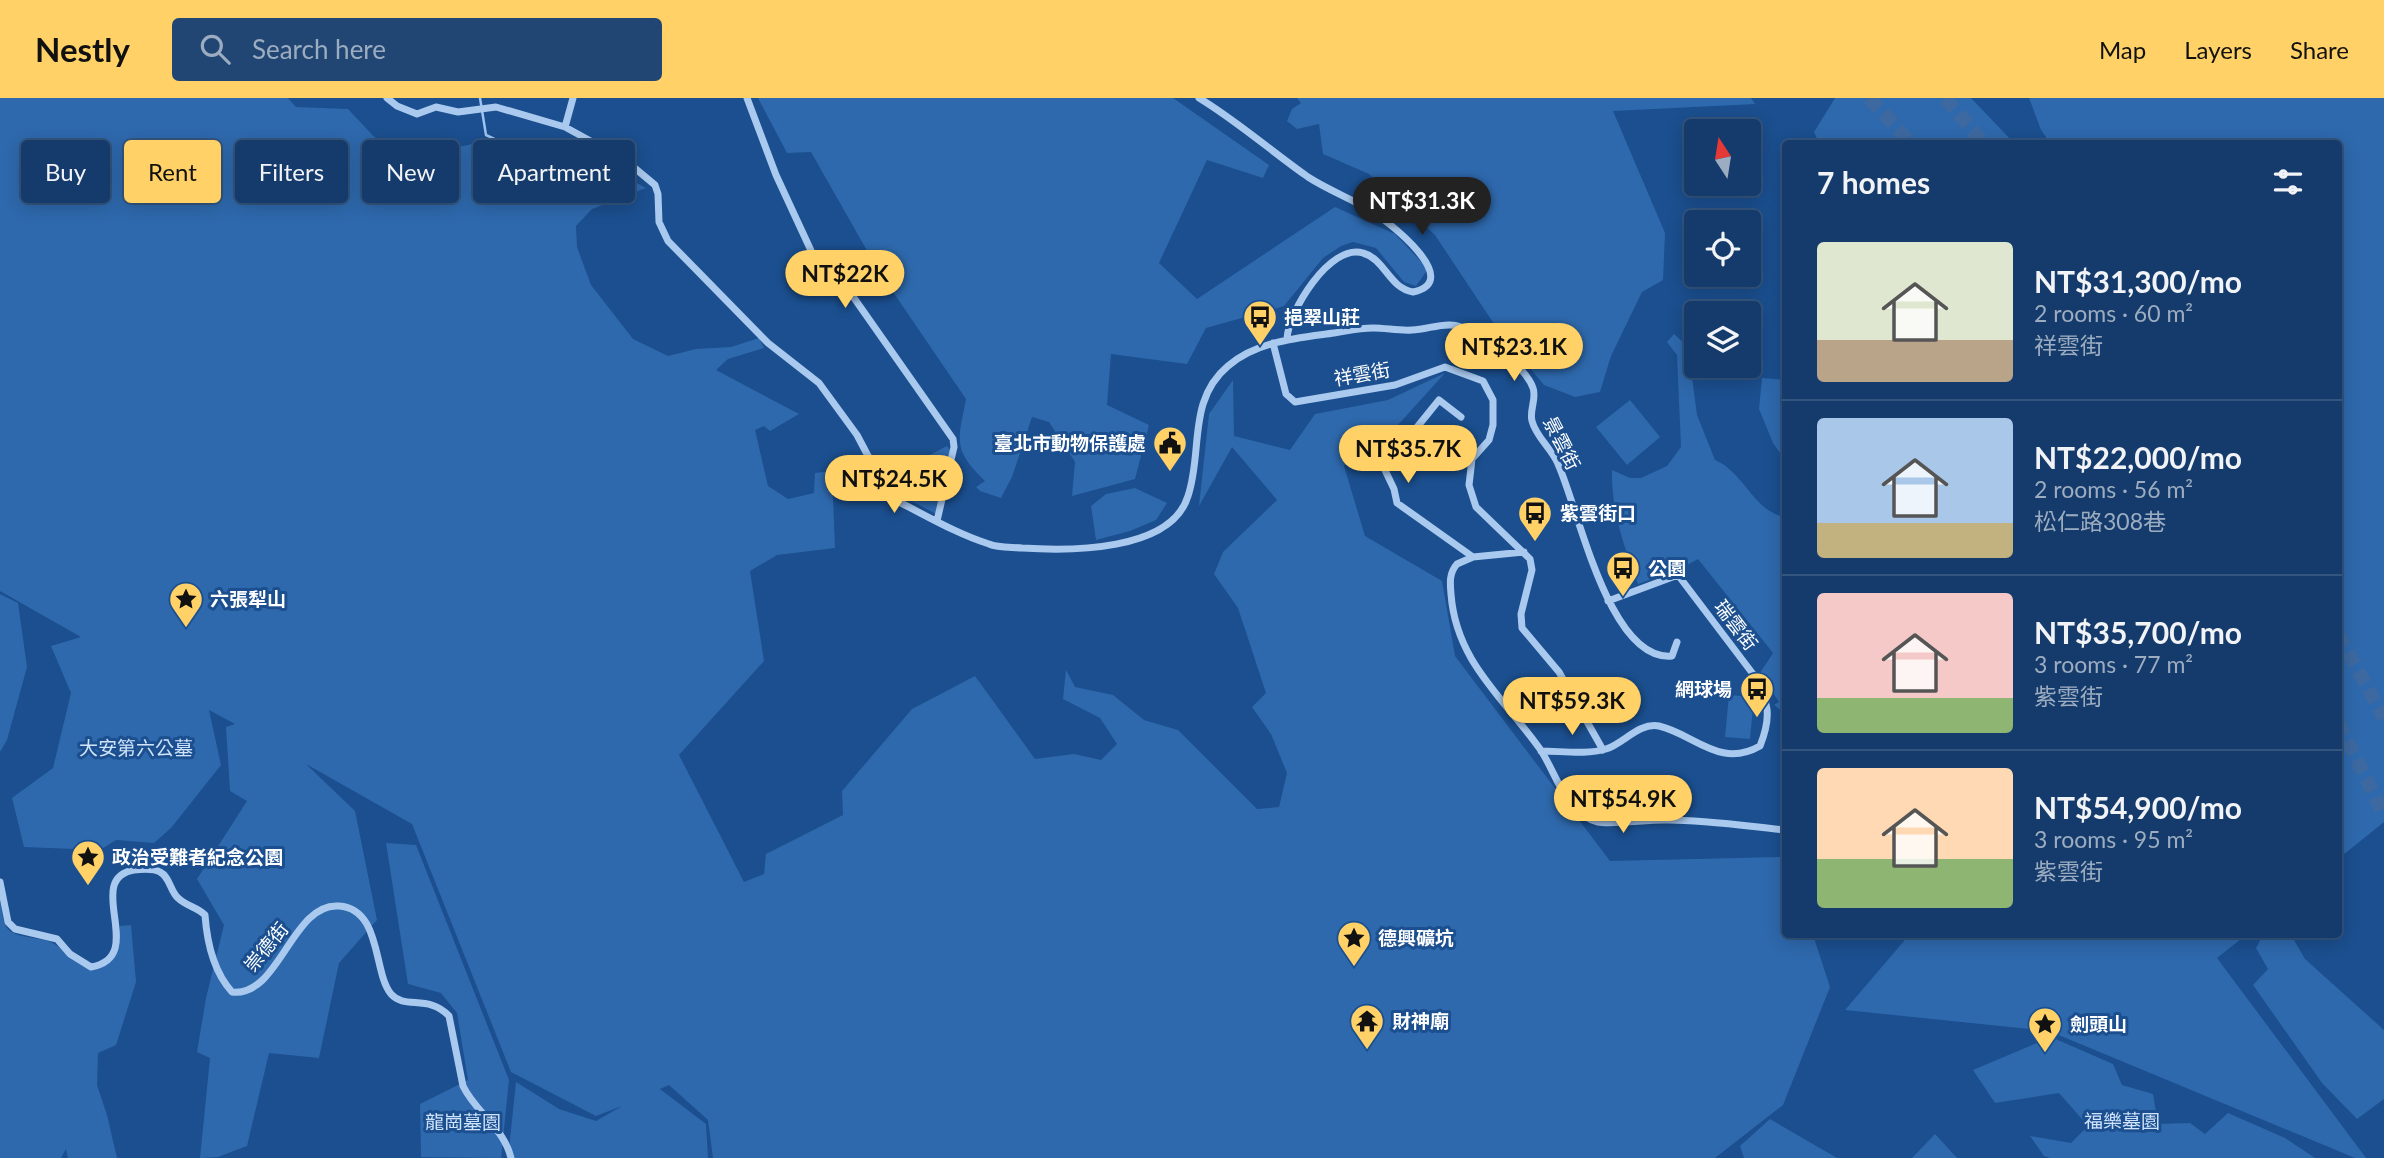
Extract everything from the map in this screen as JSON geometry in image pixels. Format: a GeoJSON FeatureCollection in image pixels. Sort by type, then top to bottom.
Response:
{"type":"FeatureCollection","features":[{"type":"Feature","properties":{"kind":"street","name":"景雲街"},"geometry":{"type":"LineString","coordinates":[[387,98],[397,106],[416,114],[436,107],[458,112],[496,107],[565,127],[625,160],[655,185],[659,222],[668,241],[768,343],[819,383],[857,435],[886,490],[897,501],[990,545],[1051,550],[1114,544],[1154,533],[1170,523],[1188,499],[1200,409],[1214,381],[1236,360],[1273,343],[1287,340],[1372,328],[1413,330],[1454,325],[1488,341],[1515,363],[1534,389],[1532,421],[1558,464],[1608,601],[1616,616],[1635,640],[1650,653],[1660,657],[1672,656],[1677,642]]}},
{"type":"Feature","properties":{"kind":"street"},"geometry":{"type":"LineString","coordinates":[[565,127],[573,98]]}},
{"type":"Feature","properties":{"kind":"street"},"geometry":{"type":"LineString","coordinates":[[747,98],[785,196],[820,270],[847,288],[953,439],[954,447],[937,521]]}},
{"type":"Feature","properties":{"kind":"street"},"geometry":{"type":"LineString","coordinates":[[1199,98],[1236,122],[1314,181],[1371,211],[1393,228],[1430,266],[1431,278],[1428,284],[1413,292],[1396,285],[1371,256],[1358,252],[1345,254],[1330,264],[1300,303],[1287,326],[1287,340]]}},
{"type":"Feature","properties":{"kind":"street","name":"祥雲街"},"geometry":{"type":"LineString","coordinates":[[1273,343],[1286,394],[1295,402],[1395,385],[1445,367],[1451,367],[1483,382],[1493,400],[1493,425],[1489,440],[1472,459],[1469,485],[1476,507],[1524,552]]}},
{"type":"Feature","properties":{"kind":"street"},"geometry":{"type":"LineString","coordinates":[[1461,417],[1439,400],[1384,468],[1397,503],[1473,557]]}},
{"type":"Feature","properties":{"kind":"street"},"geometry":{"type":"LineString","coordinates":[[1603,750],[1559,672],[1522,628],[1521,614],[1532,570],[1530,559],[1524,552],[1473,557],[1457,564],[1451,574],[1452,612],[1458,635],[1487,683],[1541,751],[1563,793],[1581,815],[1600,823],[1687,820],[1782,830]]}},
{"type":"Feature","properties":{"kind":"street","name":"瑞雲街"},"geometry":{"type":"LineString","coordinates":[[1541,751],[1603,750],[1620,743],[1642,728],[1656,725],[1680,734],[1699,746],[1734,753],[1749,752],[1760,746],[1768,720],[1768,706],[1754,674],[1678,575],[1608,601]]}},
{"type":"Feature","properties":{"kind":"street","name":"崇德街"},"geometry":{"type":"LineString","coordinates":[[0,882],[8,922],[15,929],[57,939],[70,954],[91,967],[112,956],[117,944],[112,889],[115,880],[121,874],[132,870],[159,871],[180,900],[205,915],[207,944],[224,984],[232,992],[242,994],[266,976],[316,912],[330,906],[345,907],[368,925],[386,987],[393,996],[402,1001],[428,1002],[441,1007],[449,1016],[463,1086],[468,1096],[501,1134],[511,1158]]}},
{"type":"Feature","properties":{"kind":"green space","name":"大安第六公墓"},"geometry":{"type":"Polygon","coordinates":[[[0,98],[288,98],[296,107],[348,109],[377,140],[362,140],[362,203],[459,203],[459,147],[473,144],[473,203],[607,203],[592,209],[576,226],[577,247],[591,285],[633,339],[668,356],[696,349],[731,347],[759,338],[764,348],[728,359],[716,370],[799,414],[770,431],[764,426],[755,430],[768,486],[788,499],[814,493],[815,473],[832,471],[835,548],[777,555],[750,571],[764,661],[679,755],[744,882],[764,874],[766,854],[843,815],[842,791],[912,709],[975,676],[1035,759],[1074,754],[1101,760],[1117,744],[1100,718],[1063,699],[1066,670],[1075,687],[1113,695],[1144,720],[1178,730],[1257,809],[1279,807],[1287,773],[1271,734],[1252,707],[1266,693],[1238,608],[1214,574],[1223,552],[1277,500],[1232,447],[1199,506],[1209,414],[1233,380],[1234,436],[1290,450],[1315,414],[1388,400],[1445,373],[1378,447],[1350,454],[1344,466],[1365,536],[1442,581],[1455,656],[1610,861],[1782,857],[1782,938],[1814,938],[1830,987],[1783,1105],[1715,1158],[713,1158],[708,1120],[669,1085],[660,1089],[706,1124],[708,1158],[508,1158],[516,1082],[559,1109],[596,1121],[622,1106],[596,1116],[511,1072],[412,824],[306,764],[355,811],[377,920],[339,963],[319,1058],[269,1053],[247,1146],[218,1157],[200,1158],[210,1058],[197,1052],[206,998],[224,925],[197,879],[247,801],[230,791],[226,727],[235,724],[209,710],[221,765],[171,828],[154,843],[116,840],[100,850],[24,847],[12,798],[53,768],[71,693],[51,646],[81,637],[0,591],[0,98]]]}},
{"type":"Feature","properties":{"kind":"green space"},"geometry":{"type":"Polygon","coordinates":[[[758,98],[1173,98],[1269,165],[1263,178],[1207,160],[1159,263],[1197,299],[1335,207],[1395,234],[1428,269],[1416,286],[1404,282],[1376,248],[1353,242],[1341,246],[1323,258],[1284,306],[1206,328],[1187,364],[1111,354],[1107,405],[1149,425],[1135,479],[1072,496],[1075,462],[1049,422],[1032,417],[1012,477],[1001,498],[976,487],[985,481],[962,452],[960,435],[966,399],[878,270],[811,152],[787,153],[758,98]]]}},
{"type":"Feature","properties":{"kind":"green space"},"geometry":{"type":"Polygon","coordinates":[[[1297,98],[1751,98],[1755,104],[1613,111],[1665,233],[1663,280],[1642,292],[1611,356],[1600,392],[1575,397],[1544,385],[1498,330],[1435,235],[1369,174],[1323,154],[1319,124],[1297,129],[1287,121],[1292,109],[1301,103],[1297,98]]]}},
{"type":"Feature","properties":{"kind":"green space"},"geometry":{"type":"Polygon","coordinates":[[[1835,98],[1971,98],[2011,140],[1818,140],[1814,132],[1835,98]]]}},
{"type":"Feature","properties":{"kind":"green space"},"geometry":{"type":"Polygon","coordinates":[[[2029,98],[2384,98],[2384,822],[2342,856],[2342,140],[2048,140],[2041,130],[2029,98]]]}},
{"type":"Feature","properties":{"kind":"green space"},"geometry":{"type":"Polygon","coordinates":[[[635,182],[646,188],[635,192],[635,182]]]}},
{"type":"Feature","properties":{"kind":"green space"},"geometry":{"type":"Polygon","coordinates":[[[1674,334],[1684,343],[1684,378],[1692,378],[1697,415],[1715,460],[1734,473],[1765,508],[1782,516],[1782,711],[1774,705],[1779,702],[1760,673],[1773,653],[1698,559],[1680,569],[1638,584],[1623,542],[1616,514],[1612,470],[1630,478],[1641,478],[1667,466],[1681,447],[1677,355],[1667,342],[1674,334]]]}},
{"type":"Feature","properties":{"kind":"green space"},"geometry":{"type":"Polygon","coordinates":[[[1762,378],[1782,380],[1782,456],[1773,443],[1759,409],[1762,378]]]}},
{"type":"Feature","properties":{"kind":"green space"},"geometry":{"type":"Polygon","coordinates":[[[1630,400],[1660,437],[1627,465],[1596,427],[1630,400]]]}},
{"type":"Feature","properties":{"kind":"green space"},"geometry":{"type":"Polygon","coordinates":[[[947,446],[950,450],[936,514],[897,493],[887,482],[889,476],[947,446]]]}},
{"type":"Feature","properties":{"kind":"green space"},"geometry":{"type":"Polygon","coordinates":[[[1135,488],[1167,503],[1156,520],[1130,531],[1096,540],[1091,506],[1106,494],[1135,488]]]}},
{"type":"Feature","properties":{"kind":"green space"},"geometry":{"type":"Polygon","coordinates":[[[0,594],[18,603],[27,667],[7,740],[0,752],[0,594]]]}},
{"type":"Feature","properties":{"kind":"green space"},"geometry":{"type":"Polygon","coordinates":[[[1729,695],[1754,697],[1750,739],[1725,737],[1729,695]]]}},
{"type":"Feature","properties":{"kind":"green space","name":"龍崗墓園"},"geometry":{"type":"Polygon","coordinates":[[[386,843],[416,845],[509,1080],[501,1158],[421,1157],[420,1104],[468,1080],[457,1013],[441,993],[408,984],[386,843]]]}},
{"type":"Feature","properties":{"kind":"green space"},"geometry":{"type":"Polygon","coordinates":[[[0,901],[4,922],[11,931],[48,941],[90,967],[105,965],[114,958],[118,949],[120,926],[131,925],[136,982],[116,1045],[98,1053],[97,1085],[117,1158],[68,1158],[66,1149],[61,1158],[0,1158],[0,901]]]}},
{"type":"Feature","properties":{"kind":"green space"},"geometry":{"type":"Polygon","coordinates":[[[1907,938],[2242,938],[2217,958],[2366,1158],[2355,1158],[2049,1031],[1845,1010],[1907,938]]]}},
{"type":"Feature","properties":{"kind":"green space"},"geometry":{"type":"Polygon","coordinates":[[[2261,938],[2293,938],[2305,959],[2384,1030],[2384,1099],[2357,1119],[2322,1083],[2253,985],[2268,969],[2256,948],[2261,938]]]}},
{"type":"Feature","properties":{"kind":"green space","name":"福樂墓園"},"geometry":{"type":"Polygon","coordinates":[[[2051,1037],[2113,1064],[2122,1085],[2153,1094],[2158,1124],[2190,1123],[2205,1134],[2228,1113],[2285,1138],[2315,1158],[2044,1156],[2030,1136],[2071,1143],[2088,1126],[2059,1093],[1995,1103],[1973,1070],[2051,1037]]]}},
{"type":"Feature","properties":{"kind":"green space"},"geometry":{"type":"Polygon","coordinates":[[[1770,1119],[1837,1158],[1744,1158],[1740,1146],[1770,1119]]]}},
{"type":"Feature","properties":{"kind":"green space"},"geometry":{"type":"Polygon","coordinates":[[[1935,1134],[1957,1158],[1912,1158],[1935,1134]]]}},
{"type":"Feature","properties":{"kind":"waterway"},"geometry":{"type":"LineString","coordinates":[[480,98],[486,135],[496,140]]}},
{"type":"Feature","properties":{"kind":"tunnel"},"geometry":{"type":"LineString","coordinates":[[1869,98],[1908,140]]}},
{"type":"Feature","properties":{"kind":"tunnel"},"geometry":{"type":"LineString","coordinates":[[1945,98],[1981,140]]}},
{"type":"Feature","properties":{"kind":"tunnel"},"geometry":{"type":"LineString","coordinates":[[2342,641],[2384,718]]}},
{"type":"Feature","properties":{"kind":"tunnel"},"geometry":{"type":"LineString","coordinates":[[2342,730],[2384,815]]}},
{"type":"Feature","properties":{"kind":"place","name":"挹翠山莊"},"geometry":{"type":"Point","coordinates":[1260,347]}},
{"type":"Feature","properties":{"kind":"place","name":"臺北市動物保護處"},"geometry":{"type":"Point","coordinates":[1170,473]}},
{"type":"Feature","properties":{"kind":"place","name":"紫雲街口"},"geometry":{"type":"Point","coordinates":[1535,543]}},
{"type":"Feature","properties":{"kind":"place","name":"公園"},"geometry":{"type":"Point","coordinates":[1623,598]}},
{"type":"Feature","properties":{"kind":"place","name":"六張犁山"},"geometry":{"type":"Point","coordinates":[186,629]}},
{"type":"Feature","properties":{"kind":"place","name":"網球場"},"geometry":{"type":"Point","coordinates":[1757,719]}},
{"type":"Feature","properties":{"kind":"place","name":"政治受難者紀念公園"},"geometry":{"type":"Point","coordinates":[88,887]}},
{"type":"Feature","properties":{"kind":"place","name":"德興礦坑"},"geometry":{"type":"Point","coordinates":[1354,968]}},
{"type":"Feature","properties":{"kind":"place","name":"財神廟"},"geometry":{"type":"Point","coordinates":[1367,1051]}},
{"type":"Feature","properties":{"kind":"place","name":"劍頭山"},"geometry":{"type":"Point","coordinates":[2045,1054]}}]}
